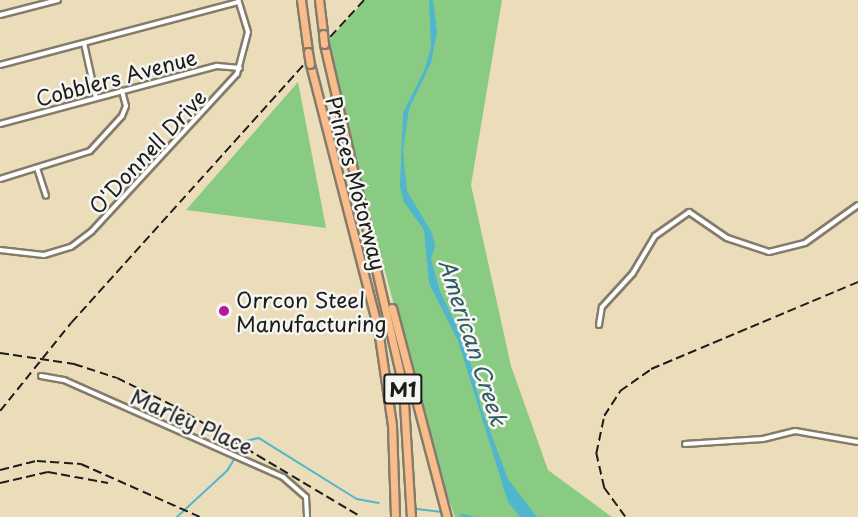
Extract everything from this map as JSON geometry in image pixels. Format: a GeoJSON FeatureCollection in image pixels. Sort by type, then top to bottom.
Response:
{"type":"FeatureCollection","features":[{"type":"Feature","properties":{"kind":"highway","name":"Princes Motorway"},"geometry":{"type":"LineString","coordinates":[[301,0],[310,64],[378,329],[392,425],[395,517]]}},
{"type":"Feature","properties":{"kind":"highway","name":"Princes Motorway"},"geometry":{"type":"LineString","coordinates":[[319,0],[324,44],[377,263],[407,416],[411,517]]}},
{"type":"Feature","properties":{"kind":"highway"},"geometry":{"type":"LineString","coordinates":[[377,263],[447,517]]}},
{"type":"Feature","properties":{"kind":"street"},"geometry":{"type":"LineString","coordinates":[[0,15],[58,0]]}},
{"type":"Feature","properties":{"kind":"street"},"geometry":{"type":"LineString","coordinates":[[0,65],[239,1]]}},
{"type":"Feature","properties":{"kind":"street","name":"O'Donnell Drive"},"geometry":{"type":"LineString","coordinates":[[0,249],[44,255],[77,244],[232,81],[240,68],[248,32],[239,1]]}},
{"type":"Feature","properties":{"kind":"street"},"geometry":{"type":"LineString","coordinates":[[84,43],[96,98]]}},
{"type":"Feature","properties":{"kind":"street","name":"Cobblers Avenue"},"geometry":{"type":"LineString","coordinates":[[0,124],[217,66],[240,68]]}},
{"type":"Feature","properties":{"kind":"street"},"geometry":{"type":"LineString","coordinates":[[0,179],[90,151],[122,116],[126,106],[122,91]]}},
{"type":"Feature","properties":{"kind":"street"},"geometry":{"type":"LineString","coordinates":[[37,168],[46,196]]}},
{"type":"Feature","properties":{"kind":"street"},"geometry":{"type":"LineString","coordinates":[[599,325],[602,308],[633,273],[655,236],[689,212],[727,238],[769,252],[805,243],[858,205]]}},
{"type":"Feature","properties":{"kind":"street","name":"Marley Place"},"geometry":{"type":"LineString","coordinates":[[41,376],[64,380],[241,458],[302,490],[306,497],[307,517]]}},
{"type":"Feature","properties":{"kind":"street"},"geometry":{"type":"LineString","coordinates":[[685,444],[763,439],[795,431],[858,442]]}},
{"type":"Feature","properties":{"kind":"green space"},"geometry":{"type":"Polygon","coordinates":[[[365,0],[502,0],[471,185],[511,366],[548,470],[612,517],[455,517],[435,460],[337,90],[329,40],[365,0]]]}},
{"type":"Feature","properties":{"kind":"green space"},"geometry":{"type":"Polygon","coordinates":[[[298,82],[326,228],[186,210],[298,82]]]}},
{"type":"Feature","properties":{"kind":"water"},"geometry":{"type":"Polygon","coordinates":[[[429,0],[433,0],[437,32],[431,63],[409,109],[403,151],[407,191],[432,233],[435,246],[431,259],[440,291],[467,349],[481,407],[508,479],[537,517],[520,517],[508,502],[458,341],[429,283],[424,230],[404,202],[400,186],[403,113],[424,71],[431,47],[429,0]]]}},
{"type":"Feature","properties":{"kind":"waterway"},"geometry":{"type":"LineString","coordinates":[[238,454],[246,441],[259,438],[357,499],[379,503]]}},
{"type":"Feature","properties":{"kind":"waterway"},"geometry":{"type":"LineString","coordinates":[[177,517],[227,471],[235,458]]}},
{"type":"Feature","properties":{"kind":"waterway"},"geometry":{"type":"LineString","coordinates":[[417,509],[440,512]]}},
{"type":"Feature","properties":{"kind":"waterway"},"geometry":{"type":"LineString","coordinates":[[461,515],[472,517]]}},
{"type":"Feature","properties":{"kind":"railway"},"geometry":{"type":"LineString","coordinates":[[330,37],[364,0]]}},
{"type":"Feature","properties":{"kind":"railway"},"geometry":{"type":"LineString","coordinates":[[0,411],[71,323],[305,63]]}},
{"type":"Feature","properties":{"kind":"railway"},"geometry":{"type":"LineString","coordinates":[[625,517],[604,488],[596,454],[604,416],[620,391],[651,369],[858,282]]}},
{"type":"Feature","properties":{"kind":"railway"},"geometry":{"type":"LineString","coordinates":[[0,353],[74,364],[117,378],[176,407],[361,517]]}},
{"type":"Feature","properties":{"kind":"railway"},"geometry":{"type":"LineString","coordinates":[[0,470],[37,461],[81,464],[200,517]]}},
{"type":"Feature","properties":{"kind":"railway"},"geometry":{"type":"LineString","coordinates":[[0,483],[48,472],[108,483]]}},
{"type":"Feature","properties":{"kind":"place","name":"Orrcon Steel Manufacturing"},"geometry":{"type":"Point","coordinates":[224,311]}},
{"type":"Feature","properties":{"kind":"water label","name":"American Creek"},"geometry":{"type":"Point","coordinates":[474,342]}}]}
